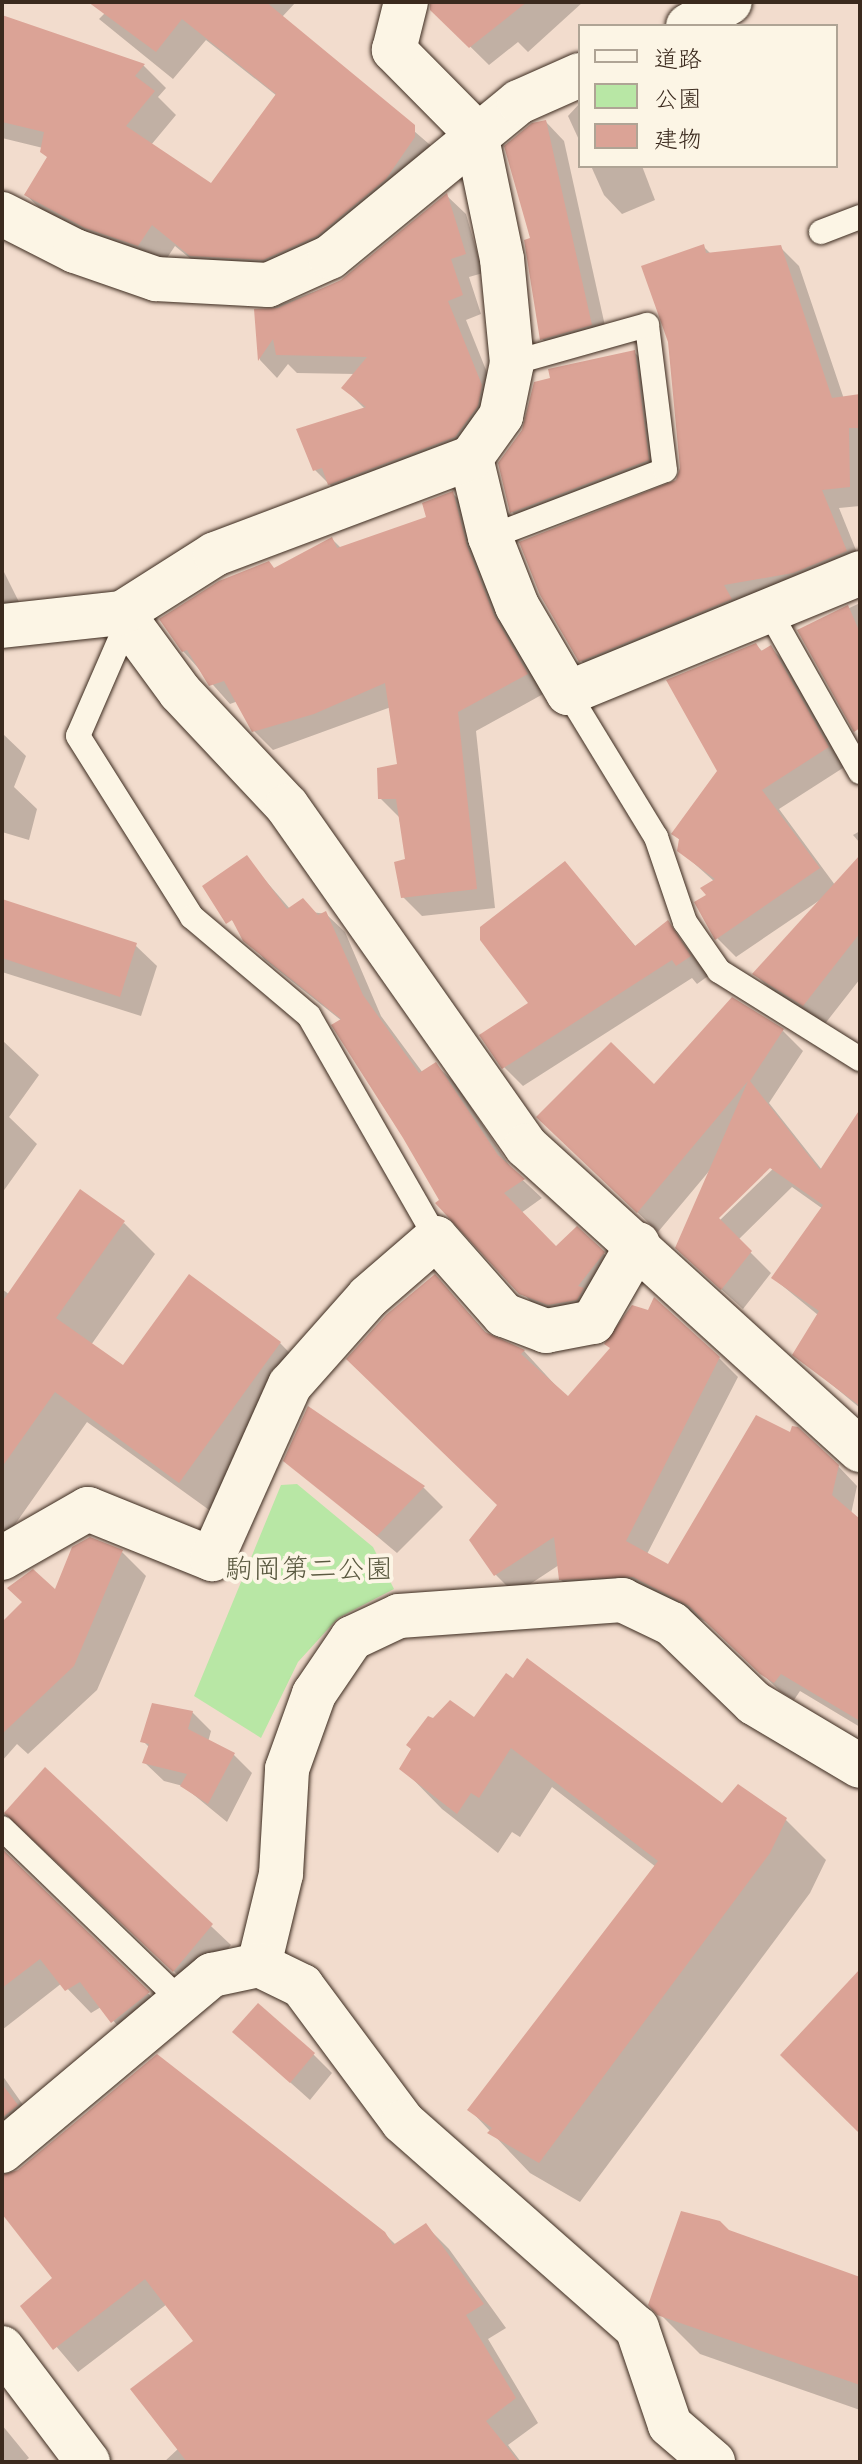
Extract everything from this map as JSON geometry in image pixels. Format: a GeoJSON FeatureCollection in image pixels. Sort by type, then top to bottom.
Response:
{"type":"FeatureCollection","features":[{"type":"Feature","properties":{"kind":"street"},"geometry":{"type":"LineString","coordinates":[[2,626],[125,617],[215,554],[471,458],[501,416],[512,363],[502,259],[476,133],[394,50],[406,2]]}},
{"type":"Feature","properties":{"kind":"street"},"geometry":{"type":"LineString","coordinates":[[692,24],[730,2]]}},
{"type":"Feature","properties":{"kind":"street"},"geometry":{"type":"LineString","coordinates":[[2,214],[75,251],[156,279],[268,285],[330,257],[476,133],[519,102],[578,76]]}},
{"type":"Feature","properties":{"kind":"street"},"geometry":{"type":"LineString","coordinates":[[471,458],[490,537],[517,606],[568,693],[860,573]]}},
{"type":"Feature","properties":{"kind":"street"},"geometry":{"type":"LineString","coordinates":[[125,617],[180,692],[287,806],[526,1146],[638,1244],[860,1450]]}},
{"type":"Feature","properties":{"kind":"street"},"geometry":{"type":"LineString","coordinates":[[2,1558],[88,1509],[212,1559],[290,1385],[368,1297],[436,1238],[504,1315],[546,1331],[593,1322],[638,1244]]}},
{"type":"Feature","properties":{"kind":"street"},"geometry":{"type":"LineString","coordinates":[[259,1965],[281,1874],[287,1769],[314,1694],[352,1638],[399,1616],[622,1600],[672,1624],[754,1703],[860,1766]]}},
{"type":"Feature","properties":{"kind":"street"},"geometry":{"type":"LineString","coordinates":[[2,2151],[212,1975],[259,1965],[302,1986],[403,2122],[637,2328],[670,2425],[713,2462]]}},
{"type":"Feature","properties":{"kind":"street"},"geometry":{"type":"LineString","coordinates":[[2,2348],[88,2462]]}},
{"type":"Feature","properties":{"kind":"lane"},"geometry":{"type":"LineString","coordinates":[[821,232],[860,217]]}},
{"type":"Feature","properties":{"kind":"lane"},"geometry":{"type":"LineString","coordinates":[[490,537],[665,470],[647,325],[512,363]]}},
{"type":"Feature","properties":{"kind":"lane"},"geometry":{"type":"LineString","coordinates":[[769,611],[860,772]]}},
{"type":"Feature","properties":{"kind":"lane"},"geometry":{"type":"LineString","coordinates":[[125,617],[78,736],[192,917],[309,1016],[436,1238]]}},
{"type":"Feature","properties":{"kind":"lane"},"geometry":{"type":"LineString","coordinates":[[568,693],[656,837],[685,922],[719,971],[860,1059]]}},
{"type":"Feature","properties":{"kind":"lane"},"geometry":{"type":"LineString","coordinates":[[2,1828],[181,2001]]}},
{"type":"Feature","properties":{"kind":"green space","name":"駒岡第二公園"},"geometry":{"type":"Polygon","coordinates":[[[297,1484],[373,1547],[394,1589],[338,1618],[298,1662],[261,1738],[194,1696],[281,1485],[297,1484]]]}},
{"type":"Feature","properties":{"kind":"building"},"geometry":{"type":"Polygon","coordinates":[[[88,2],[266,2],[415,125],[415,137],[386,179],[317,236],[263,260],[190,256],[152,225],[138,246],[85,228],[24,195],[47,157],[40,152],[44,132],[2,122],[2,15],[145,64],[135,76],[155,91],[126,126],[211,183],[276,94],[182,19],[156,52],[88,2]]]}},
{"type":"Feature","properties":{"kind":"building"},"geometry":{"type":"Polygon","coordinates":[[[430,2],[527,2],[469,48],[430,10],[430,2]]]}},
{"type":"Feature","properties":{"kind":"building"},"geometry":{"type":"Polygon","coordinates":[[[546,120],[592,325],[540,340],[524,240],[530,238],[504,146],[532,123],[546,120]]]}},
{"type":"Feature","properties":{"kind":"building"},"geometry":{"type":"Polygon","coordinates":[[[447,193],[466,254],[451,259],[463,295],[448,301],[482,385],[478,406],[455,437],[328,485],[322,468],[313,471],[296,429],[366,407],[341,388],[367,357],[276,355],[273,339],[258,361],[254,309],[278,308],[341,280],[447,193]]]}},
{"type":"Feature","properties":{"kind":"building"},"geometry":{"type":"Polygon","coordinates":[[[704,244],[706,253],[781,245],[832,398],[860,394],[860,428],[849,428],[850,487],[822,490],[847,551],[793,573],[724,585],[732,599],[579,662],[540,595],[519,542],[676,480],[680,468],[668,342],[641,266],[704,244]]]}},
{"type":"Feature","properties":{"kind":"building"},"geometry":{"type":"Polygon","coordinates":[[[635,350],[649,460],[510,513],[498,463],[522,430],[534,382],[550,378],[548,369],[635,350]]]}},
{"type":"Feature","properties":{"kind":"building"},"geometry":{"type":"Polygon","coordinates":[[[453,491],[467,546],[494,615],[528,674],[458,712],[477,889],[401,898],[394,862],[405,859],[396,799],[378,799],[377,768],[397,764],[385,683],[314,714],[252,732],[224,681],[209,686],[187,650],[182,652],[159,619],[219,581],[269,561],[274,568],[332,537],[337,548],[426,517],[422,503],[453,491]]]}},
{"type":"Feature","properties":{"kind":"building"},"geometry":{"type":"Polygon","coordinates":[[[848,605],[860,633],[860,728],[854,732],[797,630],[848,605]]]}},
{"type":"Feature","properties":{"kind":"building"},"geometry":{"type":"Polygon","coordinates":[[[756,643],[761,651],[771,645],[829,747],[762,790],[820,868],[715,940],[694,902],[706,895],[700,888],[715,879],[677,851],[679,839],[671,834],[717,771],[666,680],[756,643]]]}},
{"type":"Feature","properties":{"kind":"building"},"geometry":{"type":"Polygon","coordinates":[[[247,855],[287,909],[303,898],[318,915],[326,911],[363,995],[419,1073],[436,1062],[498,1155],[525,1179],[504,1193],[556,1246],[577,1226],[605,1252],[578,1286],[584,1288],[577,1300],[548,1305],[519,1294],[435,1203],[439,1200],[403,1138],[331,1025],[341,1019],[243,941],[232,920],[226,924],[202,886],[247,855]]]}},
{"type":"Feature","properties":{"kind":"building"},"geometry":{"type":"Polygon","coordinates":[[[860,855],[860,933],[803,1006],[752,974],[860,855]]]}},
{"type":"Feature","properties":{"kind":"building"},"geometry":{"type":"Polygon","coordinates":[[[565,861],[635,946],[668,920],[691,956],[676,966],[672,960],[502,1069],[479,1035],[528,1003],[480,940],[480,927],[565,861]]]}},
{"type":"Feature","properties":{"kind":"building"},"geometry":{"type":"Polygon","coordinates":[[[2,899],[137,943],[120,997],[2,958],[2,899]]]}},
{"type":"Feature","properties":{"kind":"building"},"geometry":{"type":"Polygon","coordinates":[[[732,997],[784,1029],[750,1081],[820,1170],[860,1109],[860,1406],[792,1355],[819,1311],[771,1278],[823,1205],[770,1168],[719,1218],[752,1251],[721,1290],[675,1248],[748,1081],[637,1213],[536,1117],[611,1042],[654,1084],[732,997]]]}},
{"type":"Feature","properties":{"kind":"building"},"geometry":{"type":"Polygon","coordinates":[[[80,1189],[125,1221],[56,1318],[123,1365],[189,1274],[281,1342],[179,1483],[55,1392],[2,1467],[2,1302],[80,1189]]]}},
{"type":"Feature","properties":{"kind":"building"},"geometry":{"type":"Polygon","coordinates":[[[435,1274],[485,1332],[525,1350],[521,1354],[568,1396],[610,1348],[604,1344],[632,1305],[648,1310],[654,1297],[720,1357],[626,1541],[668,1564],[756,1415],[790,1432],[792,1426],[798,1427],[839,1465],[832,1495],[860,1519],[860,1721],[781,1674],[774,1683],[760,1674],[689,1606],[633,1577],[559,1580],[554,1537],[494,1576],[469,1540],[497,1505],[346,1359],[386,1315],[435,1274]]]}},
{"type":"Feature","properties":{"kind":"building"},"geometry":{"type":"Polygon","coordinates":[[[308,1406],[425,1486],[377,1536],[283,1461],[308,1406]]]}},
{"type":"Feature","properties":{"kind":"building"},"geometry":{"type":"Polygon","coordinates":[[[90,1537],[123,1550],[74,1666],[2,1734],[2,1622],[22,1602],[7,1588],[33,1569],[55,1589],[72,1547],[90,1537]]]}},
{"type":"Feature","properties":{"kind":"building"},"geometry":{"type":"Polygon","coordinates":[[[527,1658],[722,1803],[738,1784],[787,1818],[770,1853],[539,2163],[487,2133],[492,2128],[467,2110],[658,1861],[511,1748],[479,1798],[471,1793],[457,1814],[399,1769],[411,1749],[406,1745],[428,1716],[433,1718],[450,1700],[474,1717],[506,1673],[513,1678],[527,1658]]]}},
{"type":"Feature","properties":{"kind":"building"},"geometry":{"type":"Polygon","coordinates":[[[152,1703],[193,1711],[188,1729],[235,1753],[208,1804],[180,1786],[187,1774],[142,1763],[149,1744],[140,1742],[152,1703]]]}},
{"type":"Feature","properties":{"kind":"building"},"geometry":{"type":"Polygon","coordinates":[[[45,1767],[213,1924],[173,1972],[4,1813],[45,1767]]]}},
{"type":"Feature","properties":{"kind":"building"},"geometry":{"type":"Polygon","coordinates":[[[2,1849],[150,1992],[111,2023],[80,1982],[65,1991],[40,1959],[2,1988],[2,1849]]]}},
{"type":"Feature","properties":{"kind":"building"},"geometry":{"type":"Polygon","coordinates":[[[860,1969],[860,2134],[780,2055],[860,1969]]]}},
{"type":"Feature","properties":{"kind":"building"},"geometry":{"type":"Polygon","coordinates":[[[258,2003],[315,2053],[290,2083],[232,2032],[258,2003]]]}},
{"type":"Feature","properties":{"kind":"building"},"geometry":{"type":"Polygon","coordinates":[[[157,2054],[385,2232],[393,2245],[426,2223],[484,2304],[466,2315],[516,2398],[486,2421],[519,2462],[187,2462],[130,2389],[193,2341],[145,2279],[53,2350],[20,2306],[52,2278],[2,2214],[2,2175],[18,2170],[157,2054]]]}},
{"type":"Feature","properties":{"kind":"building"},"geometry":{"type":"Polygon","coordinates":[[[2,2084],[18,2105],[2,2118],[2,2084]]]}},
{"type":"Feature","properties":{"kind":"building"},"geometry":{"type":"Polygon","coordinates":[[[681,2211],[720,2221],[729,2230],[860,2277],[860,2385],[657,2315],[648,2305],[681,2211]]]}}]}
